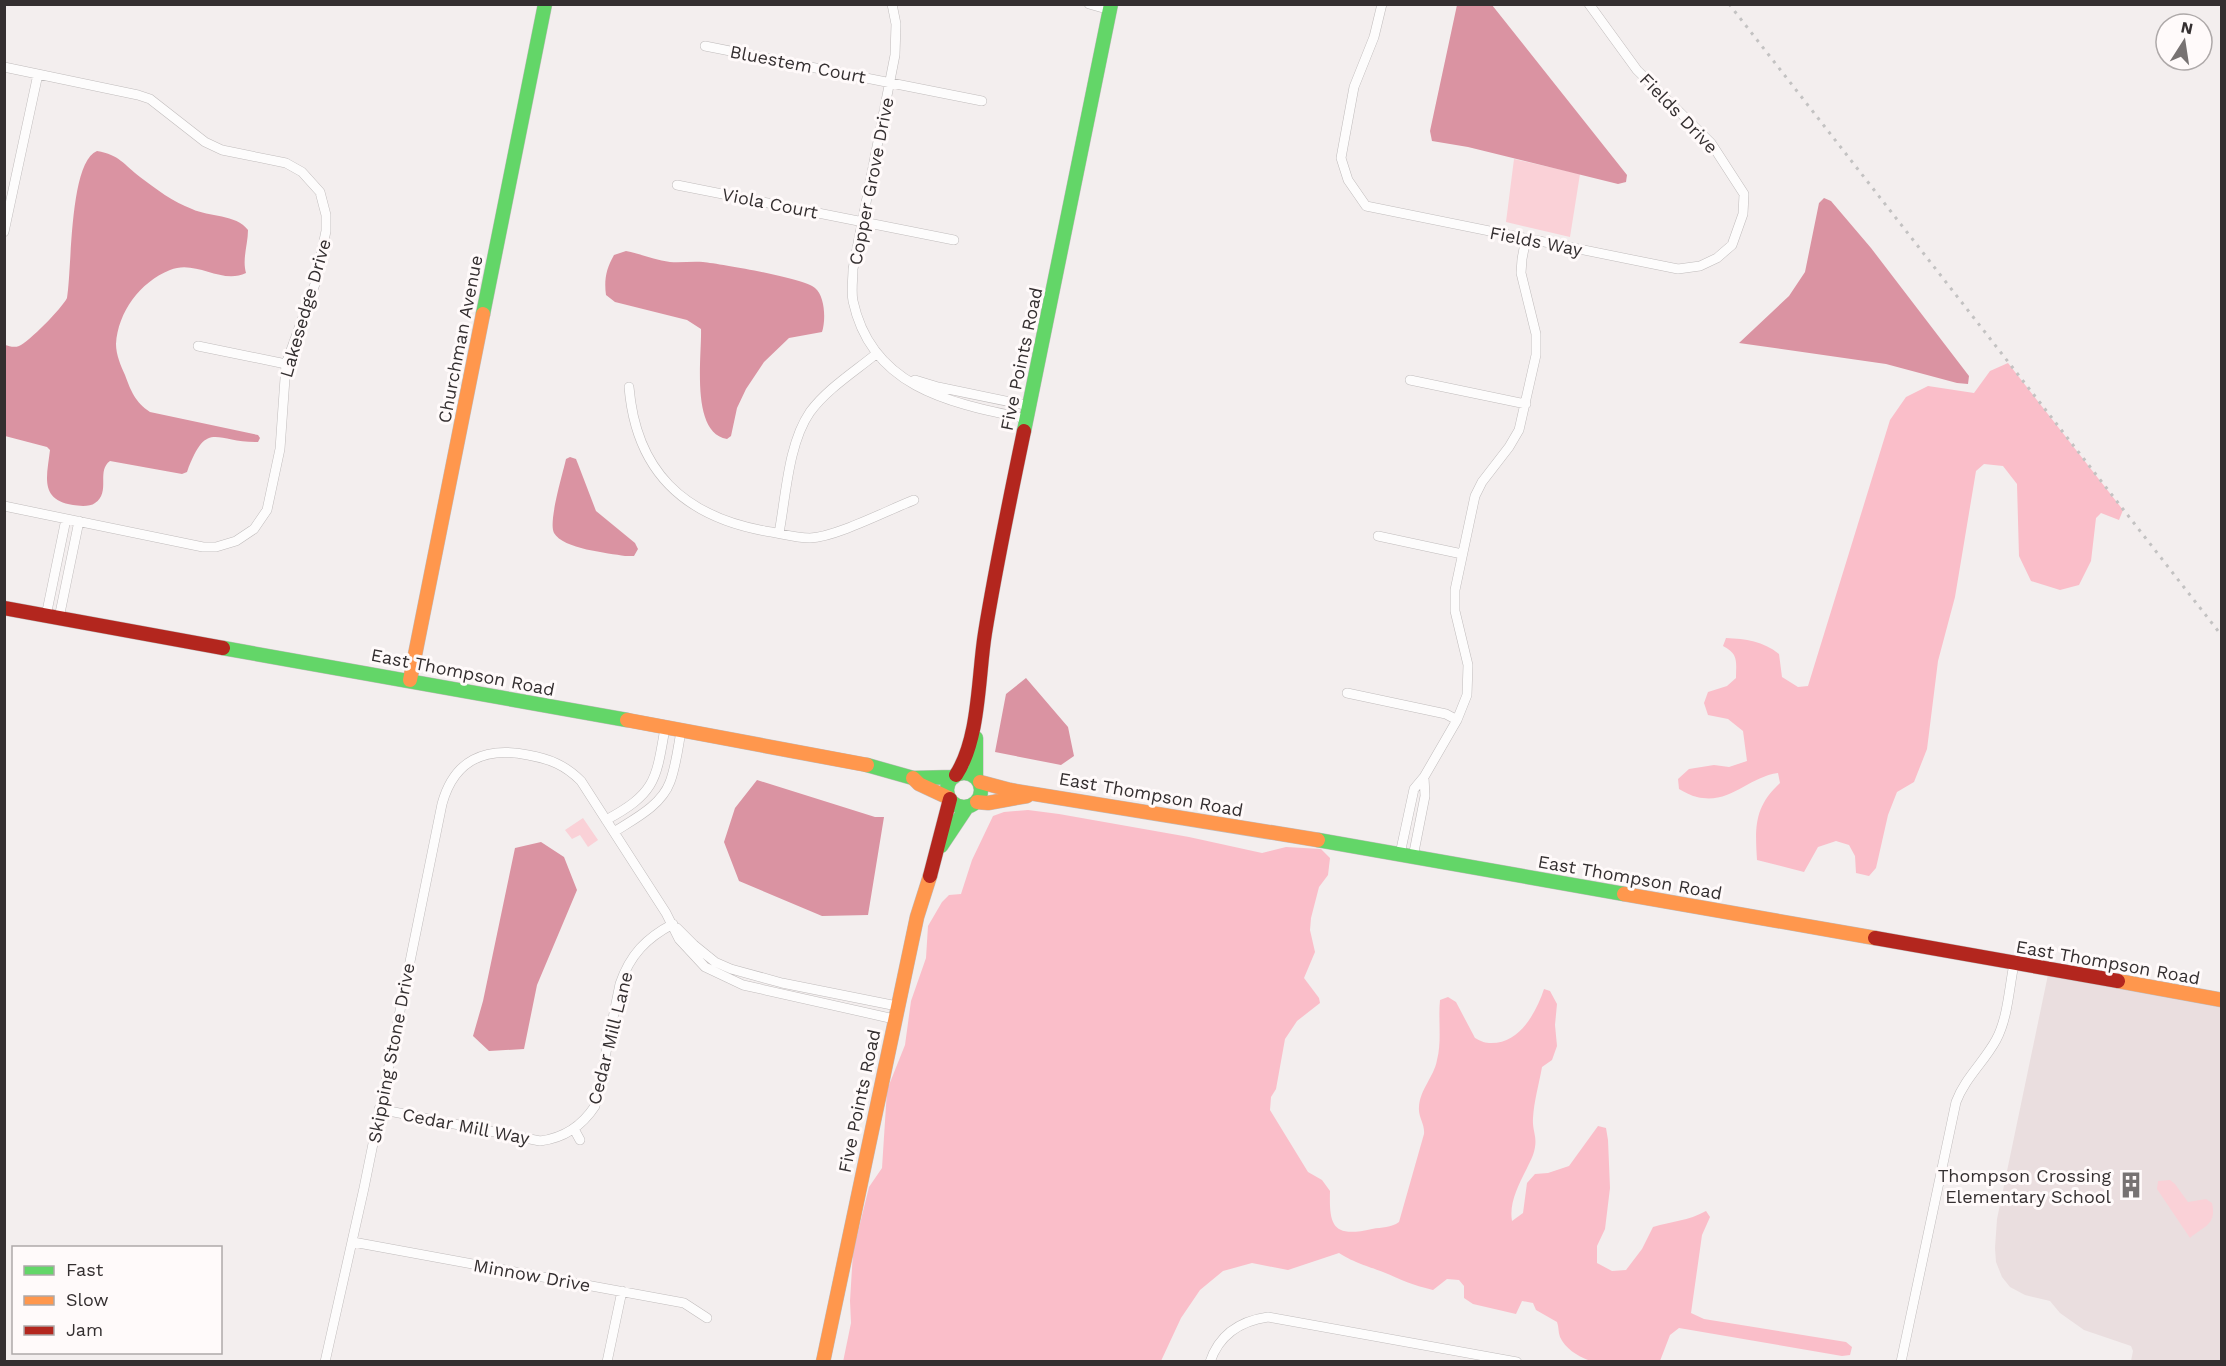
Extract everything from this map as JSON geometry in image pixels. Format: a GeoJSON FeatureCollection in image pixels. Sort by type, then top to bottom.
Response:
{"type":"FeatureCollection","features":[{"type":"Feature","properties":{"kind":"main road","name":"Churchman Avenue"},"geometry":{"type":"LineString","coordinates":[[410,680],[545,4]]}},
{"type":"Feature","properties":{"kind":"main road","name":"Five Points Road"},"geometry":{"type":"LineString","coordinates":[[955,776],[965,761],[969,734],[974,722],[984,636],[994,578],[1110,7]]}},
{"type":"Feature","properties":{"kind":"main road","name":"East Thompson Road"},"geometry":{"type":"LineString","coordinates":[[4,608],[852,761],[913,778],[955,776]]}},
{"type":"Feature","properties":{"kind":"main road","name":"Five Points Road"},"geometry":{"type":"LineString","coordinates":[[974,722],[977,734],[978,780]]}},
{"type":"Feature","properties":{"kind":"main road"},"geometry":{"type":"LineString","coordinates":[[967,773],[978,780],[982,793],[972,805],[955,805],[947,790],[955,776],[967,773]]}},
{"type":"Feature","properties":{"kind":"main road","name":"East Thompson Road"},"geometry":{"type":"LineString","coordinates":[[913,778],[919,784],[950,799]]}},
{"type":"Feature","properties":{"kind":"main road","name":"East Thompson Road"},"geometry":{"type":"LineString","coordinates":[[978,780],[1000,789],[1023,790],[1406,856],[2222,1000]]}},
{"type":"Feature","properties":{"kind":"main road","name":"East Thompson Road"},"geometry":{"type":"LineString","coordinates":[[972,805],[1024,798],[1031,793]]}},
{"type":"Feature","properties":{"kind":"main road","name":"Five Points Road"},"geometry":{"type":"LineString","coordinates":[[823,1362],[917,917],[938,850],[938,840],[950,799]]}},
{"type":"Feature","properties":{"kind":"main road","name":"Five Points Road"},"geometry":{"type":"LineString","coordinates":[[938,850],[972,805]]}},
{"type":"Feature","properties":{"kind":"street","name":"Copper Grove Drive"},"geometry":{"type":"LineString","coordinates":[[892,4],[896,24],[895,56],[853,269],[853,299],[862,330],[876,354],[916,381],[1028,412]]}},
{"type":"Feature","properties":{"kind":"street"},"geometry":{"type":"LineString","coordinates":[[1089,4],[1110,7]]}},
{"type":"Feature","properties":{"kind":"street","name":"Fields Way"},"geometry":{"type":"LineString","coordinates":[[1382,4],[1374,37],[1354,87],[1341,158],[1348,180],[1366,206],[1678,269],[1700,266],[1717,258]]}},
{"type":"Feature","properties":{"kind":"street","name":"Fields Drive"},"geometry":{"type":"LineString","coordinates":[[1589,4],[1637,70],[1711,142],[1744,194],[1743,214],[1732,245],[1717,258]]}},
{"type":"Feature","properties":{"kind":"street","name":"Bluestem Court"},"geometry":{"type":"LineString","coordinates":[[705,46],[982,101]]}},
{"type":"Feature","properties":{"kind":"street"},"geometry":{"type":"LineString","coordinates":[[4,67],[38,74],[4,232]]}},
{"type":"Feature","properties":{"kind":"street","name":"Lakesedge Drive"},"geometry":{"type":"LineString","coordinates":[[4,506],[203,547],[227,545],[246,535],[261,520],[271,498],[280,449],[285,364],[315,284],[326,231],[324,205],[315,185],[302,172],[285,163],[222,150],[205,142],[150,99],[38,74]]}},
{"type":"Feature","properties":{"kind":"street","name":"Viola Court"},"geometry":{"type":"LineString","coordinates":[[677,184],[954,240]]}},
{"type":"Feature","properties":{"kind":"street"},"geometry":{"type":"LineString","coordinates":[[1406,856],[1414,789],[1424,777],[1466,700],[1469,682],[1468,660],[1454,606],[1455,590],[1475,496],[1482,482],[1515,437],[1522,422],[1526,404],[1537,344],[1522,277],[1521,259],[1526,238]]}},
{"type":"Feature","properties":{"kind":"street"},"geometry":{"type":"LineString","coordinates":[[198,346],[285,364]]}},
{"type":"Feature","properties":{"kind":"street"},"geometry":{"type":"LineString","coordinates":[[779,533],[793,454],[798,435],[810,412],[830,392],[876,354]]}},
{"type":"Feature","properties":{"kind":"street"},"geometry":{"type":"LineString","coordinates":[[1410,380],[1526,404]]}},
{"type":"Feature","properties":{"kind":"street"},"geometry":{"type":"LineString","coordinates":[[629,387],[631,408],[639,439],[653,465],[680,496],[718,519],[748,528],[810,538],[828,535],[914,500]]}},
{"type":"Feature","properties":{"kind":"street"},"geometry":{"type":"LineString","coordinates":[[52,617],[66,519]]}},
{"type":"Feature","properties":{"kind":"street"},"geometry":{"type":"LineString","coordinates":[[52,617],[79,522]]}},
{"type":"Feature","properties":{"kind":"street"},"geometry":{"type":"LineString","coordinates":[[1378,536],[1462,554]]}},
{"type":"Feature","properties":{"kind":"street"},"geometry":{"type":"LineString","coordinates":[[1347,693],[1446,714],[1457,720]]}},
{"type":"Feature","properties":{"kind":"street"},"geometry":{"type":"LineString","coordinates":[[665,728],[655,778],[634,805],[606,820],[673,924],[686,949],[705,967],[721,977],[743,985],[822,1003],[896,1012]]}},
{"type":"Feature","properties":{"kind":"street"},"geometry":{"type":"LineString","coordinates":[[614,832],[651,807],[670,784],[681,731]]}},
{"type":"Feature","properties":{"kind":"street","name":"Skipping Stone Drive"},"geometry":{"type":"LineString","coordinates":[[325,1362],[444,797],[453,777],[477,757],[504,751],[546,758],[571,770],[581,781],[606,820]]}},
{"type":"Feature","properties":{"kind":"street"},"geometry":{"type":"LineString","coordinates":[[642,796],[651,807]]}},
{"type":"Feature","properties":{"kind":"street"},"geometry":{"type":"LineString","coordinates":[[673,924],[715,962],[731,969],[825,991],[896,1012]]}},
{"type":"Feature","properties":{"kind":"street","name":"Cedar Mill Lane"},"geometry":{"type":"LineString","coordinates":[[574,1129],[589,1116],[595,1106],[620,984],[625,971],[641,945],[673,924]]}},
{"type":"Feature","properties":{"kind":"street"},"geometry":{"type":"LineString","coordinates":[[1901,1362],[1956,1102],[1967,1078],[1996,1040],[2002,1024],[2014,964]]}},
{"type":"Feature","properties":{"kind":"street"},"geometry":{"type":"LineString","coordinates":[[822,1003],[825,991]]}},
{"type":"Feature","properties":{"kind":"street","name":"Cedar Mill Way"},"geometry":{"type":"LineString","coordinates":[[379,1109],[540,1140],[556,1139],[574,1129]]}},
{"type":"Feature","properties":{"kind":"street"},"geometry":{"type":"LineString","coordinates":[[574,1129],[580,1140]]}},
{"type":"Feature","properties":{"kind":"street","name":"Minnow Drive"},"geometry":{"type":"LineString","coordinates":[[352,1242],[684,1303],[707,1318]]}},
{"type":"Feature","properties":{"kind":"street"},"geometry":{"type":"LineString","coordinates":[[607,1362],[622,1291]]}},
{"type":"Feature","properties":{"kind":"street"},"geometry":{"type":"LineString","coordinates":[[1210,1362],[1220,1342],[1238,1326],[1257,1318],[1275,1317],[1517,1362]]}},
{"type":"Feature","properties":{"kind":"shaded area"},"geometry":{"type":"Polygon","coordinates":[[[1457,5],[1492,5],[1627,175],[1626,182],[1618,184],[1468,147],[1432,141],[1430,131],[1457,5]]]}},
{"type":"Feature","properties":{"kind":"shaded area"},"geometry":{"type":"Polygon","coordinates":[[[97,151],[121,161],[178,203],[199,212],[237,221],[248,230],[246,273],[227,276],[180,267],[159,275],[140,290],[126,310],[118,332],[116,348],[132,391],[137,400],[150,412],[258,435],[260,438],[258,442],[214,437],[207,439],[200,445],[187,472],[182,474],[110,461],[104,470],[100,498],[93,504],[81,506],[62,502],[50,492],[47,478],[50,450],[47,447],[5,436],[5,345],[15,347],[24,343],[45,324],[67,298],[73,218],[81,175],[88,159],[97,151]]]}},
{"type":"Feature","properties":{"kind":"shaded area"},"geometry":{"type":"Polygon","coordinates":[[[1514,159],[1580,174],[1570,237],[1506,222],[1514,159]]]}},
{"type":"Feature","properties":{"kind":"shaded area"},"geometry":{"type":"Polygon","coordinates":[[[1824,198],[1831,201],[1871,248],[1969,376],[1968,384],[1886,364],[1739,343],[1789,296],[1805,272],[1819,203],[1824,198]]]}},
{"type":"Feature","properties":{"kind":"shaded area"},"geometry":{"type":"Polygon","coordinates":[[[626,251],[670,262],[703,262],[762,272],[808,284],[815,288],[821,297],[824,308],[822,332],[789,338],[764,362],[746,389],[737,408],[731,436],[727,439],[715,434],[707,423],[703,409],[700,374],[701,329],[687,320],[615,302],[606,295],[606,275],[611,260],[614,255],[626,251]]]}},
{"type":"Feature","properties":{"kind":"shaded area"},"geometry":{"type":"Polygon","coordinates":[[[2008,363],[2123,510],[2119,520],[2101,513],[2096,518],[2091,561],[2079,585],[2060,590],[2031,581],[2019,556],[2017,484],[2003,466],[1984,464],[1976,471],[1955,597],[1938,661],[1927,749],[1914,782],[1897,792],[1888,815],[1876,868],[1869,876],[1856,873],[1855,856],[1849,845],[1836,841],[1818,847],[1804,872],[1757,860],[1758,818],[1765,801],[1780,783],[1778,773],[1719,797],[1697,797],[1679,789],[1678,779],[1689,769],[1714,765],[1729,767],[1747,761],[1743,731],[1728,719],[1708,715],[1704,703],[1708,692],[1727,686],[1736,678],[1734,655],[1723,646],[1726,638],[1767,646],[1779,654],[1782,677],[1798,687],[1808,686],[1890,420],[1906,397],[1928,386],[1974,393],[1990,371],[2008,363]]]}},
{"type":"Feature","properties":{"kind":"shaded area"},"geometry":{"type":"Polygon","coordinates":[[[570,457],[576,459],[596,511],[635,543],[638,549],[634,556],[576,547],[566,543],[554,533],[553,519],[557,497],[566,459],[570,457]]]}},
{"type":"Feature","properties":{"kind":"shaded area"},"geometry":{"type":"Polygon","coordinates":[[[1026,678],[1068,727],[1074,756],[1061,765],[995,752],[1006,694],[1026,678]]]}},
{"type":"Feature","properties":{"kind":"shaded area"},"geometry":{"type":"Polygon","coordinates":[[[757,780],[875,817],[884,817],[868,915],[822,916],[739,881],[724,842],[735,808],[757,780]]]}},
{"type":"Feature","properties":{"kind":"shaded area"},"geometry":{"type":"Polygon","coordinates":[[[1028,810],[1189,837],[1262,853],[1286,847],[1321,849],[1330,858],[1328,875],[1319,887],[1311,918],[1310,930],[1315,952],[1304,978],[1319,998],[1320,1003],[1297,1021],[1285,1039],[1270,1110],[1308,1172],[1322,1180],[1330,1191],[1333,1221],[1341,1230],[1359,1231],[1390,1226],[1399,1222],[1424,1134],[1419,1107],[1438,1053],[1440,1000],[1448,997],[1456,1002],[1475,1038],[1487,1043],[1500,1042],[1509,1039],[1525,1026],[1544,989],[1550,991],[1557,1004],[1555,1025],[1557,1046],[1552,1060],[1542,1067],[1535,1099],[1533,1123],[1535,1149],[1512,1204],[1512,1221],[1523,1213],[1527,1183],[1535,1174],[1548,1173],[1569,1166],[1598,1126],[1606,1128],[1610,1188],[1605,1229],[1597,1246],[1597,1263],[1612,1271],[1626,1270],[1642,1249],[1653,1227],[1686,1219],[1706,1211],[1710,1217],[1702,1235],[1691,1313],[1704,1319],[1846,1342],[1852,1347],[1850,1355],[1842,1356],[1679,1328],[1670,1335],[1660,1361],[1588,1360],[1568,1348],[1560,1337],[1557,1322],[1536,1310],[1533,1303],[1522,1301],[1516,1314],[1473,1304],[1464,1298],[1464,1286],[1459,1280],[1447,1279],[1433,1290],[1361,1264],[1339,1253],[1288,1270],[1252,1263],[1223,1271],[1200,1290],[1181,1318],[1161,1361],[843,1362],[851,1323],[853,1252],[869,1187],[882,1168],[887,1090],[905,1045],[911,1001],[926,958],[928,926],[942,902],[949,895],[961,894],[972,860],[993,816],[1004,812],[1028,810]]]}},
{"type":"Feature","properties":{"kind":"shaded area"},"geometry":{"type":"Polygon","coordinates":[[[583,818],[598,840],[588,847],[580,835],[572,839],[565,830],[583,818]]]}},
{"type":"Feature","properties":{"kind":"shaded area"},"geometry":{"type":"Polygon","coordinates":[[[541,842],[564,857],[577,890],[537,985],[524,1049],[489,1051],[473,1036],[483,1001],[515,848],[541,842]]]}},
{"type":"Feature","properties":{"kind":"shaded area"},"geometry":{"type":"Polygon","coordinates":[[[2049,970],[2221,1000],[2221,1361],[2131,1361],[2133,1351],[2131,1346],[2084,1330],[2060,1313],[2050,1301],[2025,1295],[2010,1287],[2002,1277],[1996,1262],[1997,1219],[2049,970]]]}},
{"type":"Feature","properties":{"kind":"shaded area"},"geometry":{"type":"Polygon","coordinates":[[[2170,1180],[2188,1202],[2206,1199],[2212,1203],[2211,1221],[2190,1238],[2157,1189],[2158,1181],[2170,1180]]]}},
{"type":"Feature","properties":{"kind":"railway"},"geometry":{"type":"LineString","coordinates":[[1729,4],[2222,636]]}},
{"type":"Feature","properties":{"kind":"traffic: fast"},"geometry":{"type":"LineString","coordinates":[[483,314],[545,4]]}},
{"type":"Feature","properties":{"kind":"traffic: fast"},"geometry":{"type":"LineString","coordinates":[[1024,431],[1111,4]]}},
{"type":"Feature","properties":{"kind":"traffic: fast"},"geometry":{"type":"LineString","coordinates":[[223,648],[627,720]]}},
{"type":"Feature","properties":{"kind":"traffic: fast"},"geometry":{"type":"LineString","coordinates":[[976,738],[976,778]]}},
{"type":"Feature","properties":{"kind":"traffic: fast"},"geometry":{"type":"LineString","coordinates":[[867,765],[913,778],[954,777]]}},
{"type":"Feature","properties":{"kind":"traffic: fast"},"geometry":{"type":"LineString","coordinates":[[964,773],[976,778],[981,790],[976,802],[964,807],[952,802],[947,790],[952,778],[964,773]]}},
{"type":"Feature","properties":{"kind":"traffic: fast"},"geometry":{"type":"LineString","coordinates":[[941,846],[967,807]]}},
{"type":"Feature","properties":{"kind":"traffic: fast"},"geometry":{"type":"LineString","coordinates":[[1318,840],[1624,894]]}},
{"type":"Feature","properties":{"kind":"traffic: slow"},"geometry":{"type":"LineString","coordinates":[[410,680],[483,314]]}},
{"type":"Feature","properties":{"kind":"traffic: slow"},"geometry":{"type":"LineString","coordinates":[[627,720],[867,765]]}},
{"type":"Feature","properties":{"kind":"traffic: slow"},"geometry":{"type":"LineString","coordinates":[[913,778],[919,784],[949,798]]}},
{"type":"Feature","properties":{"kind":"traffic: slow"},"geometry":{"type":"LineString","coordinates":[[980,782],[1010,790],[1318,840]]}},
{"type":"Feature","properties":{"kind":"traffic: slow"},"geometry":{"type":"LineString","coordinates":[[977,802],[988,803],[1027,796]]}},
{"type":"Feature","properties":{"kind":"traffic: slow"},"geometry":{"type":"LineString","coordinates":[[823,1362],[917,917],[930,876]]}},
{"type":"Feature","properties":{"kind":"traffic: slow"},"geometry":{"type":"LineString","coordinates":[[1624,894],[1875,938]]}},
{"type":"Feature","properties":{"kind":"traffic: slow"},"geometry":{"type":"LineString","coordinates":[[2118,981],[2222,1000]]}},
{"type":"Feature","properties":{"kind":"traffic: jam"},"geometry":{"type":"LineString","coordinates":[[956,775],[964,760],[974,725],[989,608],[1024,431]]}},
{"type":"Feature","properties":{"kind":"traffic: jam"},"geometry":{"type":"LineString","coordinates":[[4,608],[223,648]]}},
{"type":"Feature","properties":{"kind":"traffic: jam"},"geometry":{"type":"LineString","coordinates":[[930,876],[950,799]]}},
{"type":"Feature","properties":{"kind":"traffic: jam"},"geometry":{"type":"LineString","coordinates":[[1875,938],[2118,981]]}},
{"type":"Feature","properties":{"kind":"place","name":"Thompson Crossing Elementary School"},"geometry":{"type":"Point","coordinates":[2131,1185]}}]}
